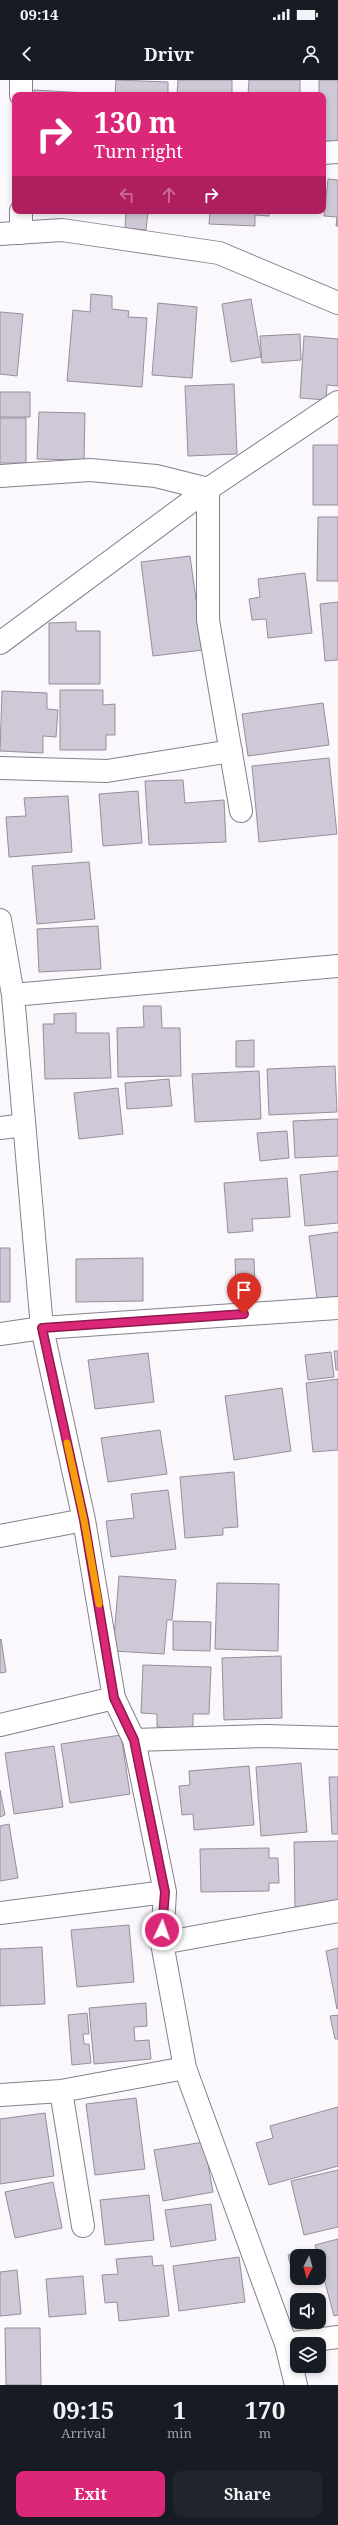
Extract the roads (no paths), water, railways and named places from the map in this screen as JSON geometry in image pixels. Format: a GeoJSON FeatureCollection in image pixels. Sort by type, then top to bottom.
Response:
{"type":"FeatureCollection","features":[{"type":"Feature","properties":{"kind":"street"},"geometry":{"type":"LineString","coordinates":[[21,80],[21,92]]}},
{"type":"Feature","properties":{"kind":"street"},"geometry":{"type":"LineString","coordinates":[[326,153],[338,152]]}},
{"type":"Feature","properties":{"kind":"street"},"geometry":{"type":"LineString","coordinates":[[20,214],[11,233],[62,230],[219,253],[338,303]]}},
{"type":"Feature","properties":{"kind":"street"},"geometry":{"type":"LineString","coordinates":[[0,643],[208,489],[338,402]]}},
{"type":"Feature","properties":{"kind":"street"},"geometry":{"type":"LineString","coordinates":[[0,476],[90,470],[156,476],[208,489]]}},
{"type":"Feature","properties":{"kind":"street"},"geometry":{"type":"LineString","coordinates":[[208,489],[208,620],[241,810]]}},
{"type":"Feature","properties":{"kind":"street"},"geometry":{"type":"LineString","coordinates":[[0,768],[107,771],[231,751]]}},
{"type":"Feature","properties":{"kind":"street"},"geometry":{"type":"LineString","coordinates":[[0,920],[13,996],[42,1328],[84,1520],[114,1698],[134,1740],[165,1892],[162,1943],[185,2068],[286,2344],[296,2385]]}},
{"type":"Feature","properties":{"kind":"street"},"geometry":{"type":"LineString","coordinates":[[13,996],[338,966]]}},
{"type":"Feature","properties":{"kind":"street"},"geometry":{"type":"LineString","coordinates":[[0,1128],[24,1125]]}},
{"type":"Feature","properties":{"kind":"street"},"geometry":{"type":"LineString","coordinates":[[0,1334],[42,1328],[338,1308]]}},
{"type":"Feature","properties":{"kind":"street"},"geometry":{"type":"LineString","coordinates":[[0,1536],[84,1520]]}},
{"type":"Feature","properties":{"kind":"street"},"geometry":{"type":"LineString","coordinates":[[0,1725],[114,1698]]}},
{"type":"Feature","properties":{"kind":"street"},"geometry":{"type":"LineString","coordinates":[[134,1740],[266,1736],[338,1738]]}},
{"type":"Feature","properties":{"kind":"street"},"geometry":{"type":"LineString","coordinates":[[0,1913],[165,1892]]}},
{"type":"Feature","properties":{"kind":"street"},"geometry":{"type":"LineString","coordinates":[[162,1943],[338,1910]]}},
{"type":"Feature","properties":{"kind":"street"},"geometry":{"type":"LineString","coordinates":[[0,2095],[61,2091],[185,2068]]}},
{"type":"Feature","properties":{"kind":"street"},"geometry":{"type":"LineString","coordinates":[[61,2091],[83,2226]]}},
{"type":"Feature","properties":{"kind":"street"},"geometry":{"type":"LineString","coordinates":[[286,2344],[338,2337]]}}]}
